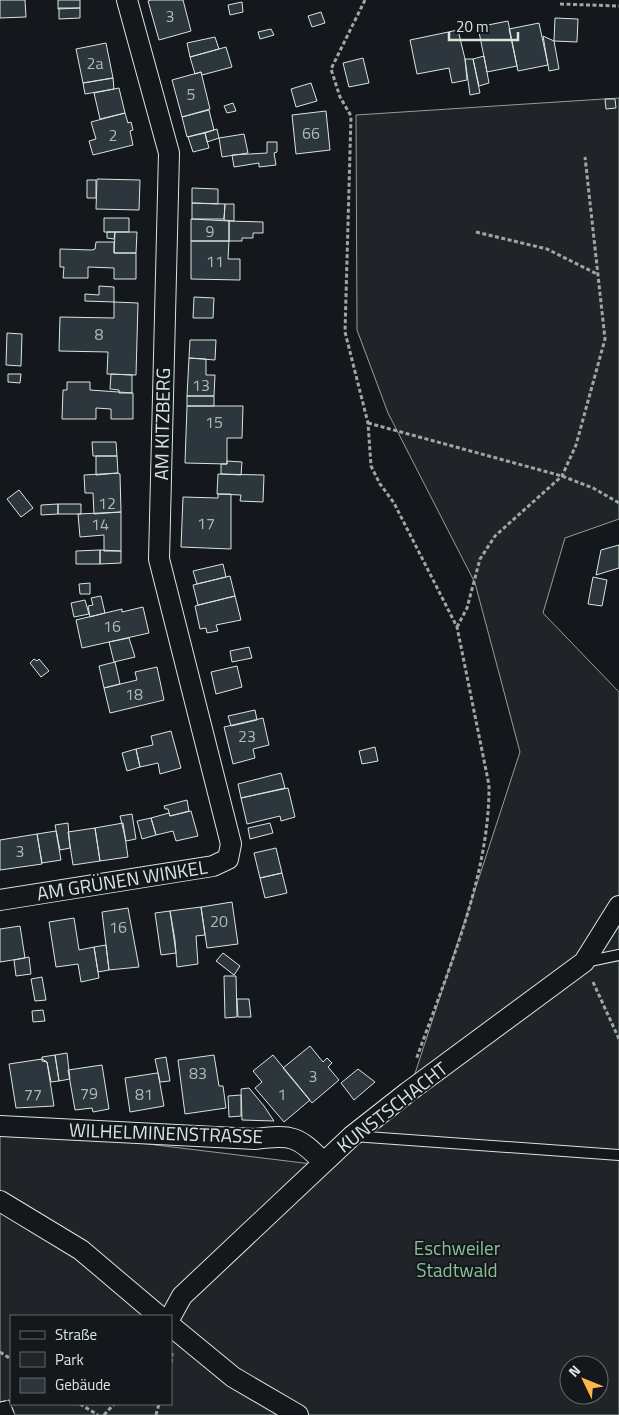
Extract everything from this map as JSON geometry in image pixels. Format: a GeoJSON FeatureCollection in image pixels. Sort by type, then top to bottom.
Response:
{"type":"FeatureCollection","features":[{"type":"Feature","properties":{"kind":"street","name":"AM KITZBERG"},"geometry":{"type":"LineString","coordinates":[[127,0],[169,153],[159,559],[231,844]]}},
{"type":"Feature","properties":{"kind":"street","name":"AM GRÜNEN WINKEL"},"geometry":{"type":"LineString","coordinates":[[0,900],[213,866],[228,859],[231,844]]}},
{"type":"Feature","properties":{"kind":"street","name":"KUNSTSCHACHT"},"geometry":{"type":"LineString","coordinates":[[171,1315],[182,1296],[352,1136],[408,1092],[584,962],[619,906]]}},
{"type":"Feature","properties":{"kind":"street","name":"WILHELMINENSTRASSE"},"geometry":{"type":"LineString","coordinates":[[0,1126],[245,1138],[276,1136],[293,1138],[306,1144],[323,1162]]}},
{"type":"Feature","properties":{"kind":"street"},"geometry":{"type":"LineString","coordinates":[[0,1201],[81,1250],[158,1315]]}},
{"type":"Feature","properties":{"kind":"street"},"geometry":{"type":"LineString","coordinates":[[172,1327],[233,1377],[298,1415]]}},
{"type":"Feature","properties":{"kind":"lane"},"geometry":{"type":"LineString","coordinates":[[584,962],[619,955]]}},
{"type":"Feature","properties":{"kind":"lane"},"geometry":{"type":"LineString","coordinates":[[352,1136],[619,1155]]}},
{"type":"Feature","properties":{"kind":"path"},"geometry":{"type":"LineString","coordinates":[[365,0],[331,69],[340,97],[351,116],[345,332],[368,423],[371,466],[380,484],[394,503],[457,627],[489,785],[489,812],[478,876],[465,919],[410,1075],[408,1092]]}},
{"type":"Feature","properties":{"kind":"path"},"geometry":{"type":"LineString","coordinates":[[560,4],[619,6]]}},
{"type":"Feature","properties":{"kind":"path"},"geometry":{"type":"LineString","coordinates":[[457,627],[468,608],[480,559],[495,536],[562,476],[576,445],[605,339],[584,158]]}},
{"type":"Feature","properties":{"kind":"path"},"geometry":{"type":"LineString","coordinates":[[476,232],[547,249],[598,274]]}},
{"type":"Feature","properties":{"kind":"path"},"geometry":{"type":"LineString","coordinates":[[368,423],[562,476],[593,488],[619,503]]}},
{"type":"Feature","properties":{"kind":"path"},"geometry":{"type":"LineString","coordinates":[[584,962],[619,1039]]}},
{"type":"Feature","properties":{"kind":"path"},"geometry":{"type":"LineString","coordinates":[[82,1405],[98,1415]]}},
{"type":"Feature","properties":{"kind":"path"},"geometry":{"type":"LineString","coordinates":[[104,1415],[113,1405]]}},
{"type":"Feature","properties":{"kind":"green space","name":"Eschweiler Stadtwald"},"geometry":{"type":"Polygon","coordinates":[[[619,98],[619,519],[565,538],[543,613],[619,692],[619,1415],[15,1415],[11,1405],[172,1405],[172,1315],[10,1315],[10,1402],[9,1400],[0,1402],[0,1126],[328,1166],[406,1101],[520,752],[475,583],[388,413],[357,330],[356,115],[619,98]]]}},
{"type":"Feature","properties":{"kind":"building"},"geometry":{"type":"Polygon","coordinates":[[[0,0],[25,0],[26,17],[0,18],[0,0]]]}},
{"type":"Feature","properties":{"kind":"building"},"geometry":{"type":"Polygon","coordinates":[[[58,0],[80,0],[80,8],[58,9],[58,0]]]}},
{"type":"Feature","properties":{"kind":"building"},"geometry":{"type":"Polygon","coordinates":[[[183,0],[191,31],[159,40],[148,1],[183,0]]]}},
{"type":"Feature","properties":{"kind":"building"},"geometry":{"type":"Polygon","coordinates":[[[242,2],[243,12],[230,15],[228,5],[242,2]]]}},
{"type":"Feature","properties":{"kind":"building"},"geometry":{"type":"Polygon","coordinates":[[[59,8],[80,8],[80,18],[59,19],[59,8]]]}},
{"type":"Feature","properties":{"kind":"building"},"geometry":{"type":"Polygon","coordinates":[[[321,12],[325,23],[312,27],[308,16],[321,12]]]}},
{"type":"Feature","properties":{"kind":"building"},"geometry":{"type":"Polygon","coordinates":[[[555,18],[578,19],[577,42],[554,41],[555,18]]]}},
{"type":"Feature","properties":{"kind":"building"},"geometry":{"type":"Polygon","coordinates":[[[508,21],[517,66],[487,72],[478,27],[508,21]]]}},
{"type":"Feature","properties":{"kind":"building"},"geometry":{"type":"Polygon","coordinates":[[[539,23],[548,65],[518,71],[509,29],[539,23]]]}},
{"type":"Feature","properties":{"kind":"building"},"geometry":{"type":"Polygon","coordinates":[[[271,29],[274,35],[260,39],[258,32],[271,29]]]}},
{"type":"Feature","properties":{"kind":"building"},"geometry":{"type":"Polygon","coordinates":[[[458,30],[465,59],[467,80],[452,83],[449,68],[417,74],[410,40],[458,30]]]}},
{"type":"Feature","properties":{"kind":"building"},"geometry":{"type":"Polygon","coordinates":[[[543,36],[554,41],[559,69],[549,71],[543,36]]]}},
{"type":"Feature","properties":{"kind":"building"},"geometry":{"type":"Polygon","coordinates":[[[215,37],[219,49],[190,57],[187,43],[215,37]]]}},
{"type":"Feature","properties":{"kind":"building"},"geometry":{"type":"Polygon","coordinates":[[[106,43],[113,78],[83,83],[76,49],[106,43]]]}},
{"type":"Feature","properties":{"kind":"building"},"geometry":{"type":"Polygon","coordinates":[[[226,47],[232,67],[202,75],[201,72],[195,74],[190,57],[226,47]]]}},
{"type":"Feature","properties":{"kind":"building"},"geometry":{"type":"Polygon","coordinates":[[[484,56],[489,83],[479,86],[473,59],[484,56]]]}},
{"type":"Feature","properties":{"kind":"building"},"geometry":{"type":"Polygon","coordinates":[[[363,58],[369,83],[349,87],[343,63],[363,58]]]}},
{"type":"Feature","properties":{"kind":"building"},"geometry":{"type":"Polygon","coordinates":[[[465,59],[473,59],[480,93],[470,95],[465,59]]]}},
{"type":"Feature","properties":{"kind":"building"},"geometry":{"type":"Polygon","coordinates":[[[201,72],[210,109],[182,117],[172,80],[201,72]]]}},
{"type":"Feature","properties":{"kind":"building"},"geometry":{"type":"Polygon","coordinates":[[[113,78],[114,89],[85,94],[83,83],[113,78]]]}},
{"type":"Feature","properties":{"kind":"building"},"geometry":{"type":"Polygon","coordinates":[[[311,83],[317,101],[296,107],[291,89],[311,83]]]}},
{"type":"Feature","properties":{"kind":"building"},"geometry":{"type":"Polygon","coordinates":[[[119,88],[125,113],[100,119],[94,93],[119,88]]]}},
{"type":"Feature","properties":{"kind":"building"},"geometry":{"type":"Polygon","coordinates":[[[605,99],[615,99],[616,108],[606,109],[605,99]]]}},
{"type":"Feature","properties":{"kind":"building"},"geometry":{"type":"Polygon","coordinates":[[[233,103],[236,111],[227,113],[224,106],[233,103]]]}},
{"type":"Feature","properties":{"kind":"building"},"geometry":{"type":"Polygon","coordinates":[[[209,110],[214,130],[187,137],[182,117],[209,110]]]}},
{"type":"Feature","properties":{"kind":"building"},"geometry":{"type":"Polygon","coordinates":[[[326,111],[330,150],[296,154],[292,115],[326,111]]]}},
{"type":"Feature","properties":{"kind":"building"},"geometry":{"type":"Polygon","coordinates":[[[125,113],[128,123],[131,122],[133,130],[130,131],[133,145],[93,155],[89,141],[96,139],[91,122],[125,113]]]}},
{"type":"Feature","properties":{"kind":"building"},"geometry":{"type":"Polygon","coordinates":[[[217,129],[219,138],[207,142],[205,133],[217,129]]]}},
{"type":"Feature","properties":{"kind":"building"},"geometry":{"type":"Polygon","coordinates":[[[205,133],[209,148],[193,152],[188,137],[205,133]]]}},
{"type":"Feature","properties":{"kind":"building"},"geometry":{"type":"Polygon","coordinates":[[[244,134],[248,153],[222,157],[219,138],[244,134]]]}},
{"type":"Feature","properties":{"kind":"building"},"geometry":{"type":"Polygon","coordinates":[[[267,142],[277,142],[277,152],[274,153],[276,165],[259,167],[259,163],[234,167],[232,155],[267,153],[267,142]]]}},
{"type":"Feature","properties":{"kind":"building"},"geometry":{"type":"Polygon","coordinates":[[[97,179],[140,180],[139,210],[96,209],[97,179]]]}},
{"type":"Feature","properties":{"kind":"building"},"geometry":{"type":"Polygon","coordinates":[[[87,180],[96,180],[96,198],[87,198],[87,180]]]}},
{"type":"Feature","properties":{"kind":"building"},"geometry":{"type":"Polygon","coordinates":[[[192,188],[218,189],[218,204],[192,203],[192,188]]]}},
{"type":"Feature","properties":{"kind":"building"},"geometry":{"type":"Polygon","coordinates":[[[192,203],[225,204],[224,219],[192,219],[192,203]]]}},
{"type":"Feature","properties":{"kind":"building"},"geometry":{"type":"Polygon","coordinates":[[[225,204],[234,204],[234,221],[224,220],[225,204]]]}},
{"type":"Feature","properties":{"kind":"building"},"geometry":{"type":"Polygon","coordinates":[[[104,218],[129,218],[129,232],[104,232],[104,218]]]}},
{"type":"Feature","properties":{"kind":"building"},"geometry":{"type":"Polygon","coordinates":[[[191,219],[229,221],[229,241],[191,241],[191,219]]]}},
{"type":"Feature","properties":{"kind":"building"},"geometry":{"type":"Polygon","coordinates":[[[229,221],[263,222],[263,233],[253,233],[253,238],[242,238],[242,241],[229,241],[229,221]]]}},
{"type":"Feature","properties":{"kind":"building"},"geometry":{"type":"Polygon","coordinates":[[[107,232],[115,232],[114,239],[107,238],[107,232]]]}},
{"type":"Feature","properties":{"kind":"building"},"geometry":{"type":"Polygon","coordinates":[[[115,232],[137,232],[136,253],[114,253],[115,232]]]}},
{"type":"Feature","properties":{"kind":"building"},"geometry":{"type":"Polygon","coordinates":[[[191,241],[229,241],[228,259],[240,259],[240,280],[191,279],[191,241]]]}},
{"type":"Feature","properties":{"kind":"building"},"geometry":{"type":"Polygon","coordinates":[[[96,242],[114,242],[114,253],[136,253],[136,279],[114,279],[114,268],[88,267],[88,278],[63,278],[64,267],[60,267],[60,249],[92,250],[95,249],[96,242]]]}},
{"type":"Feature","properties":{"kind":"building"},"geometry":{"type":"Polygon","coordinates":[[[99,286],[114,287],[114,302],[85,301],[85,294],[99,295],[99,286]]]}},
{"type":"Feature","properties":{"kind":"building"},"geometry":{"type":"Polygon","coordinates":[[[194,297],[214,298],[213,318],[193,318],[194,297]]]}},
{"type":"Feature","properties":{"kind":"building"},"geometry":{"type":"Polygon","coordinates":[[[114,302],[138,303],[136,375],[107,374],[108,352],[59,351],[60,317],[114,318],[114,302]]]}},
{"type":"Feature","properties":{"kind":"building"},"geometry":{"type":"Polygon","coordinates":[[[7,333],[22,334],[21,366],[6,365],[7,333]]]}},
{"type":"Feature","properties":{"kind":"building"},"geometry":{"type":"Polygon","coordinates":[[[190,340],[216,340],[215,360],[189,358],[190,340]]]}},
{"type":"Feature","properties":{"kind":"building"},"geometry":{"type":"Polygon","coordinates":[[[189,358],[206,359],[206,375],[215,375],[214,396],[187,396],[189,358]]]}},
{"type":"Feature","properties":{"kind":"building"},"geometry":{"type":"Polygon","coordinates":[[[8,374],[21,374],[20,383],[8,382],[8,374]]]}},
{"type":"Feature","properties":{"kind":"building"},"geometry":{"type":"Polygon","coordinates":[[[111,374],[132,375],[132,393],[119,393],[119,390],[110,389],[111,374]]]}},
{"type":"Feature","properties":{"kind":"building"},"geometry":{"type":"Polygon","coordinates":[[[67,382],[90,382],[90,390],[133,393],[133,419],[111,419],[111,409],[96,408],[96,419],[62,419],[63,390],[67,390],[67,382]]]}},
{"type":"Feature","properties":{"kind":"building"},"geometry":{"type":"Polygon","coordinates":[[[187,396],[214,396],[214,406],[187,406],[187,396]]]}},
{"type":"Feature","properties":{"kind":"building"},"geometry":{"type":"Polygon","coordinates":[[[187,406],[243,406],[242,438],[227,438],[227,464],[185,463],[187,406]]]}},
{"type":"Feature","properties":{"kind":"building"},"geometry":{"type":"Polygon","coordinates":[[[92,442],[116,442],[117,456],[93,456],[92,442]]]}},
{"type":"Feature","properties":{"kind":"building"},"geometry":{"type":"Polygon","coordinates":[[[96,456],[117,456],[118,473],[96,475],[96,456]]]}},
{"type":"Feature","properties":{"kind":"building"},"geometry":{"type":"Polygon","coordinates":[[[227,461],[242,462],[241,475],[221,474],[221,464],[227,464],[227,461]]]}},
{"type":"Feature","properties":{"kind":"building"},"geometry":{"type":"Polygon","coordinates":[[[120,474],[121,512],[94,514],[93,493],[85,493],[84,475],[120,474]]]}},
{"type":"Feature","properties":{"kind":"building"},"geometry":{"type":"Polygon","coordinates":[[[218,474],[264,475],[263,502],[240,501],[241,495],[217,494],[218,474]]]}},
{"type":"Feature","properties":{"kind":"building"},"geometry":{"type":"Polygon","coordinates":[[[19,490],[33,508],[21,517],[7,499],[19,490]]]}},
{"type":"Feature","properties":{"kind":"building"},"geometry":{"type":"Polygon","coordinates":[[[218,494],[231,494],[231,549],[181,547],[183,497],[218,498],[218,494]]]}},
{"type":"Feature","properties":{"kind":"building"},"geometry":{"type":"Polygon","coordinates":[[[58,504],[58,514],[41,515],[41,505],[58,504]]]}},
{"type":"Feature","properties":{"kind":"building"},"geometry":{"type":"Polygon","coordinates":[[[58,504],[81,504],[81,514],[58,514],[58,504]]]}},
{"type":"Feature","properties":{"kind":"building"},"geometry":{"type":"Polygon","coordinates":[[[121,512],[121,551],[104,551],[104,535],[80,537],[78,514],[121,512]]]}},
{"type":"Feature","properties":{"kind":"building"},"geometry":{"type":"Polygon","coordinates":[[[619,545],[619,568],[596,575],[601,550],[619,545]]]}},
{"type":"Feature","properties":{"kind":"building"},"geometry":{"type":"Polygon","coordinates":[[[100,550],[100,564],[76,564],[76,551],[100,550]]]}},
{"type":"Feature","properties":{"kind":"building"},"geometry":{"type":"Polygon","coordinates":[[[100,550],[121,551],[121,563],[100,564],[100,550]]]}},
{"type":"Feature","properties":{"kind":"building"},"geometry":{"type":"Polygon","coordinates":[[[223,564],[226,577],[197,584],[193,571],[223,564]]]}},
{"type":"Feature","properties":{"kind":"building"},"geometry":{"type":"Polygon","coordinates":[[[230,576],[235,596],[198,605],[193,585],[230,576]]]}},
{"type":"Feature","properties":{"kind":"building"},"geometry":{"type":"Polygon","coordinates":[[[593,577],[607,580],[602,606],[588,604],[593,577]]]}},
{"type":"Feature","properties":{"kind":"building"},"geometry":{"type":"Polygon","coordinates":[[[90,583],[90,594],[80,594],[79,584],[90,583]]]}},
{"type":"Feature","properties":{"kind":"building"},"geometry":{"type":"Polygon","coordinates":[[[101,596],[105,613],[90,617],[88,606],[93,605],[91,598],[101,596]]]}},
{"type":"Feature","properties":{"kind":"building"},"geometry":{"type":"Polygon","coordinates":[[[235,596],[241,620],[216,625],[218,631],[207,633],[206,628],[200,629],[195,606],[235,596]]]}},
{"type":"Feature","properties":{"kind":"building"},"geometry":{"type":"Polygon","coordinates":[[[85,600],[89,614],[74,617],[71,603],[85,600]]]}},
{"type":"Feature","properties":{"kind":"building"},"geometry":{"type":"Polygon","coordinates":[[[143,607],[149,633],[82,648],[76,620],[122,609],[122,612],[143,607]]]}},
{"type":"Feature","properties":{"kind":"building"},"geometry":{"type":"Polygon","coordinates":[[[129,638],[135,657],[114,662],[109,642],[129,638]]]}},
{"type":"Feature","properties":{"kind":"building"},"geometry":{"type":"Polygon","coordinates":[[[249,647],[252,658],[232,662],[230,651],[249,647]]]}},
{"type":"Feature","properties":{"kind":"building"},"geometry":{"type":"Polygon","coordinates":[[[34,659],[37,661],[39,659],[49,671],[41,677],[30,663],[34,659]]]}},
{"type":"Feature","properties":{"kind":"building"},"geometry":{"type":"Polygon","coordinates":[[[115,662],[120,684],[104,688],[99,666],[115,662]]]}},
{"type":"Feature","properties":{"kind":"building"},"geometry":{"type":"Polygon","coordinates":[[[237,666],[242,687],[216,694],[211,672],[237,666]]]}},
{"type":"Feature","properties":{"kind":"building"},"geometry":{"type":"Polygon","coordinates":[[[157,667],[164,700],[110,713],[104,688],[137,680],[135,672],[157,667]]]}},
{"type":"Feature","properties":{"kind":"building"},"geometry":{"type":"Polygon","coordinates":[[[255,710],[257,720],[231,726],[228,716],[255,710]]]}},
{"type":"Feature","properties":{"kind":"building"},"geometry":{"type":"Polygon","coordinates":[[[263,718],[269,745],[253,749],[255,758],[233,764],[224,727],[263,718]]]}},
{"type":"Feature","properties":{"kind":"building"},"geometry":{"type":"Polygon","coordinates":[[[171,731],[181,768],[160,774],[158,763],[140,767],[136,749],[153,745],[151,736],[171,731]]]}},
{"type":"Feature","properties":{"kind":"building"},"geometry":{"type":"Polygon","coordinates":[[[375,747],[378,761],[362,764],[359,751],[375,747]]]}},
{"type":"Feature","properties":{"kind":"building"},"geometry":{"type":"Polygon","coordinates":[[[136,749],[140,767],[127,771],[122,753],[136,749]]]}},
{"type":"Feature","properties":{"kind":"building"},"geometry":{"type":"Polygon","coordinates":[[[281,773],[285,788],[241,798],[238,784],[281,773]]]}},
{"type":"Feature","properties":{"kind":"building"},"geometry":{"type":"Polygon","coordinates":[[[288,788],[295,817],[281,821],[280,816],[247,824],[241,798],[288,788]]]}},
{"type":"Feature","properties":{"kind":"building"},"geometry":{"type":"Polygon","coordinates":[[[187,800],[189,811],[170,816],[168,809],[165,809],[164,806],[187,800]]]}},
{"type":"Feature","properties":{"kind":"building"},"geometry":{"type":"Polygon","coordinates":[[[191,811],[198,836],[176,841],[173,831],[156,835],[151,818],[169,813],[170,816],[191,811]]]}},
{"type":"Feature","properties":{"kind":"building"},"geometry":{"type":"Polygon","coordinates":[[[132,814],[136,839],[126,841],[120,816],[132,814]]]}},
{"type":"Feature","properties":{"kind":"building"},"geometry":{"type":"Polygon","coordinates":[[[151,818],[156,835],[142,839],[137,821],[151,818]]]}},
{"type":"Feature","properties":{"kind":"building"},"geometry":{"type":"Polygon","coordinates":[[[68,823],[70,848],[60,850],[55,825],[68,823]]]}},
{"type":"Feature","properties":{"kind":"building"},"geometry":{"type":"Polygon","coordinates":[[[123,823],[128,857],[100,861],[95,828],[123,823]]]}},
{"type":"Feature","properties":{"kind":"building"},"geometry":{"type":"Polygon","coordinates":[[[270,823],[273,833],[250,839],[248,828],[270,823]]]}},
{"type":"Feature","properties":{"kind":"building"},"geometry":{"type":"Polygon","coordinates":[[[95,828],[100,861],[73,865],[68,832],[95,828]]]}},
{"type":"Feature","properties":{"kind":"building"},"geometry":{"type":"Polygon","coordinates":[[[56,831],[61,860],[42,863],[37,834],[56,831]]]}},
{"type":"Feature","properties":{"kind":"building"},"geometry":{"type":"Polygon","coordinates":[[[37,834],[42,864],[0,870],[0,840],[37,834]]]}},
{"type":"Feature","properties":{"kind":"building"},"geometry":{"type":"Polygon","coordinates":[[[276,848],[282,873],[260,878],[254,853],[276,848]]]}},
{"type":"Feature","properties":{"kind":"building"},"geometry":{"type":"Polygon","coordinates":[[[282,873],[287,893],[265,898],[260,878],[282,873]]]}},
{"type":"Feature","properties":{"kind":"building"},"geometry":{"type":"Polygon","coordinates":[[[232,902],[238,944],[207,948],[201,907],[232,902]]]}},
{"type":"Feature","properties":{"kind":"building"},"geometry":{"type":"Polygon","coordinates":[[[201,907],[205,935],[196,936],[198,964],[177,967],[170,911],[201,907]]]}},
{"type":"Feature","properties":{"kind":"building"},"geometry":{"type":"Polygon","coordinates":[[[128,908],[139,967],[109,970],[102,912],[128,908]]]}},
{"type":"Feature","properties":{"kind":"building"},"geometry":{"type":"Polygon","coordinates":[[[170,911],[176,953],[161,955],[155,913],[170,911]]]}},
{"type":"Feature","properties":{"kind":"building"},"geometry":{"type":"Polygon","coordinates":[[[74,918],[79,950],[94,947],[99,978],[81,982],[78,964],[56,967],[49,922],[74,918]]]}},
{"type":"Feature","properties":{"kind":"building"},"geometry":{"type":"Polygon","coordinates":[[[20,926],[25,958],[0,962],[0,929],[20,926]]]}},
{"type":"Feature","properties":{"kind":"building"},"geometry":{"type":"Polygon","coordinates":[[[106,945],[109,970],[98,972],[94,947],[106,945]]]}},
{"type":"Feature","properties":{"kind":"building"},"geometry":{"type":"Polygon","coordinates":[[[223,953],[240,966],[234,975],[216,961],[223,953]]]}},
{"type":"Feature","properties":{"kind":"building"},"geometry":{"type":"Polygon","coordinates":[[[29,957],[31,974],[16,976],[14,960],[29,957]]]}},
{"type":"Feature","properties":{"kind":"building"},"geometry":{"type":"Polygon","coordinates":[[[224,976],[236,976],[237,1017],[225,1018],[224,976]]]}},
{"type":"Feature","properties":{"kind":"building"},"geometry":{"type":"Polygon","coordinates":[[[42,977],[46,1000],[35,1001],[31,979],[42,977]]]}},
{"type":"Feature","properties":{"kind":"building"},"geometry":{"type":"Polygon","coordinates":[[[237,999],[249,999],[251,1017],[238,1017],[237,999]]]}},
{"type":"Feature","properties":{"kind":"building"},"geometry":{"type":"Polygon","coordinates":[[[43,1010],[45,1021],[33,1022],[32,1011],[43,1010]]]}},
{"type":"Feature","properties":{"kind":"building"},"geometry":{"type":"Polygon","coordinates":[[[310,1046],[323,1062],[327,1058],[332,1063],[328,1067],[339,1080],[312,1103],[283,1068],[310,1046]]]}},
{"type":"Feature","properties":{"kind":"building"},"geometry":{"type":"Polygon","coordinates":[[[67,1053],[70,1079],[59,1081],[55,1055],[67,1053]]]}},
{"type":"Feature","properties":{"kind":"building"},"geometry":{"type":"Polygon","coordinates":[[[55,1055],[59,1081],[51,1082],[47,1062],[42,1061],[42,1057],[55,1055]]]}},
{"type":"Feature","properties":{"kind":"building"},"geometry":{"type":"Polygon","coordinates":[[[214,1055],[219,1086],[223,1086],[226,1108],[185,1114],[178,1060],[214,1055]]]}},
{"type":"Feature","properties":{"kind":"building"},"geometry":{"type":"Polygon","coordinates":[[[273,1055],[310,1100],[284,1122],[255,1088],[262,1082],[253,1071],[273,1055]]]}},
{"type":"Feature","properties":{"kind":"building"},"geometry":{"type":"Polygon","coordinates":[[[166,1057],[170,1081],[160,1082],[155,1059],[166,1057]]]}},
{"type":"Feature","properties":{"kind":"building"},"geometry":{"type":"Polygon","coordinates":[[[42,1059],[47,1062],[54,1106],[16,1108],[9,1064],[42,1059]]]}},
{"type":"Feature","properties":{"kind":"building"},"geometry":{"type":"Polygon","coordinates":[[[102,1065],[109,1109],[93,1112],[92,1108],[75,1110],[68,1070],[102,1065]]]}},
{"type":"Feature","properties":{"kind":"building"},"geometry":{"type":"Polygon","coordinates":[[[358,1069],[375,1082],[354,1100],[341,1083],[358,1069]]]}},
{"type":"Feature","properties":{"kind":"building"},"geometry":{"type":"Polygon","coordinates":[[[158,1073],[164,1106],[130,1112],[125,1078],[158,1073]]]}},
{"type":"Feature","properties":{"kind":"building"},"geometry":{"type":"Polygon","coordinates":[[[249,1088],[274,1121],[242,1120],[241,1089],[249,1088]]]}},
{"type":"Feature","properties":{"kind":"building"},"geometry":{"type":"Polygon","coordinates":[[[241,1095],[241,1116],[229,1117],[228,1096],[241,1095]]]}},
{"type":"Feature","properties":{"kind":"fence"},"geometry":{"type":"LineString","coordinates":[[0,1402],[9,1400],[10,1402]]}},
{"type":"Feature","properties":{"kind":"fence"},"geometry":{"type":"LineString","coordinates":[[11,1405],[15,1415]]}}]}
